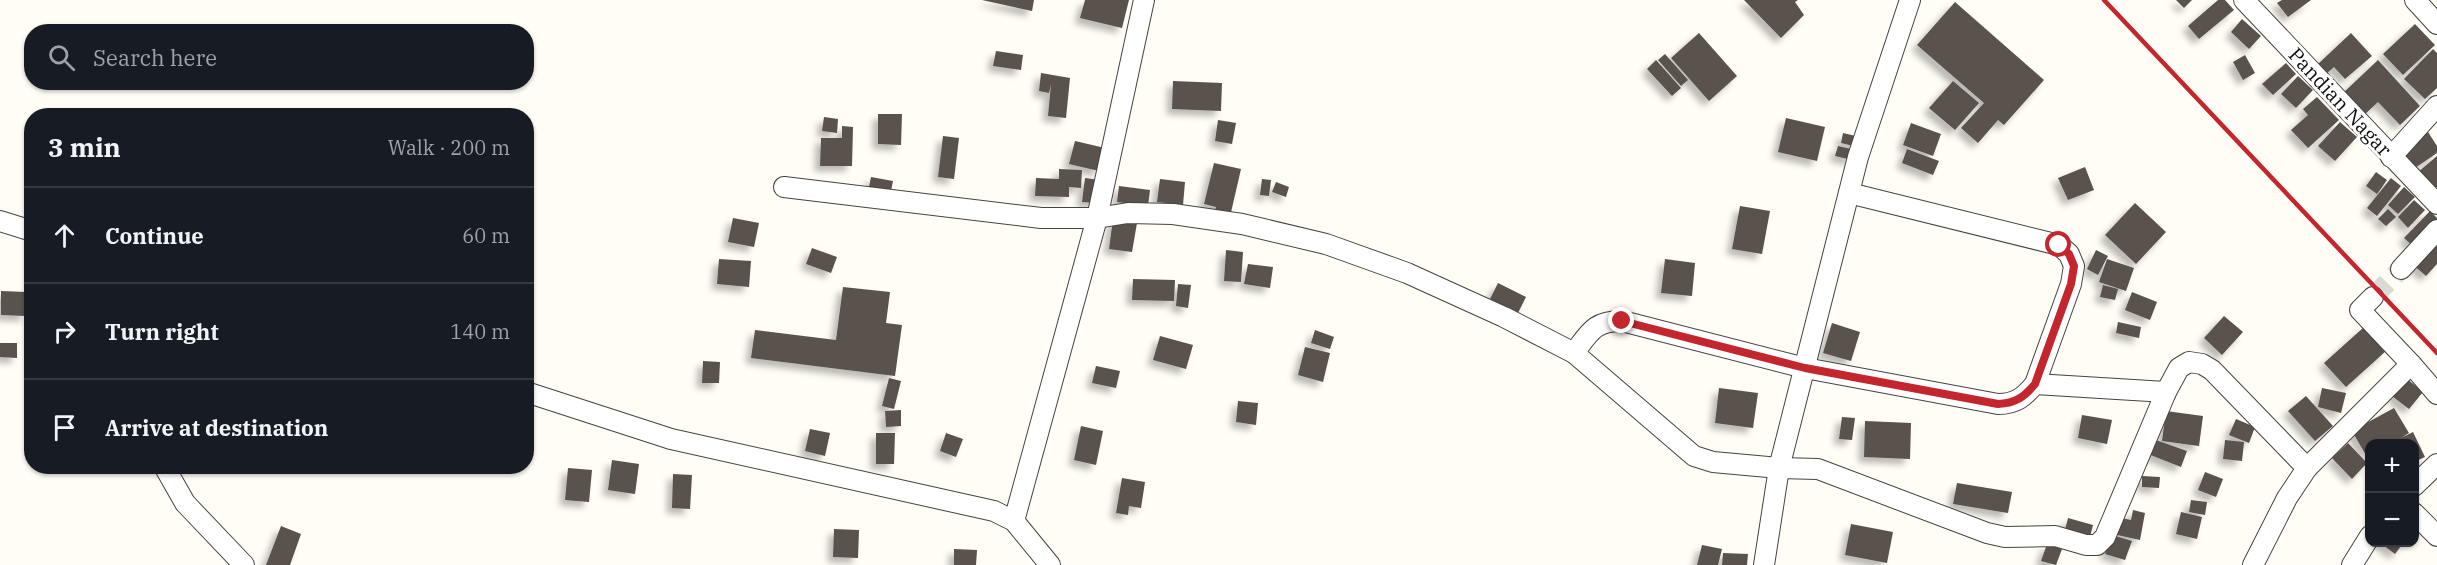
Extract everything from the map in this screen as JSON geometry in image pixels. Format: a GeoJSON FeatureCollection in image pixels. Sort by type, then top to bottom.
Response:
{"type":"FeatureCollection","features":[{"type":"Feature","properties":{"kind":"street"},"geometry":{"type":"LineString","coordinates":[[1014,521],[1097,218],[1144,0]]}},
{"type":"Feature","properties":{"kind":"street"},"geometry":{"type":"LineString","coordinates":[[1764,565],[1779,468],[1848,193],[1910,0]]}},
{"type":"Feature","properties":{"kind":"street","name":"Pandian Nagar"},"geometry":{"type":"LineString","coordinates":[[2244,0],[2437,204]]}},
{"type":"Feature","properties":{"kind":"street"},"geometry":{"type":"LineString","coordinates":[[2415,0],[2437,24]]}},
{"type":"Feature","properties":{"kind":"street"},"geometry":{"type":"LineString","coordinates":[[2391,157],[2437,106]]}},
{"type":"Feature","properties":{"kind":"street"},"geometry":{"type":"LineString","coordinates":[[784,187],[1041,218],[1097,218],[1128,213],[1173,214],[1242,224],[1326,244],[1407,273],[1504,317],[1574,353],[1694,456],[1713,462],[1818,469],[1987,533],[2005,537],[2055,536],[2086,545],[2097,545],[2105,537],[2166,392],[2180,368],[2189,362],[2202,364],[2212,370],[2307,468]]}},
{"type":"Feature","properties":{"kind":"street"},"geometry":{"type":"LineString","coordinates":[[1574,353],[1597,325],[1608,321],[1622,321],[1805,368],[1998,404],[2012,404],[2024,397],[2035,384],[2071,284],[2074,266],[2069,254],[2059,245],[1848,193]]}},
{"type":"Feature","properties":{"kind":"street"},"geometry":{"type":"LineString","coordinates":[[0,221],[24,228]]}},
{"type":"Feature","properties":{"kind":"street"},"geometry":{"type":"LineString","coordinates":[[2401,269],[2437,230]]}},
{"type":"Feature","properties":{"kind":"street"},"geometry":{"type":"LineString","coordinates":[[2373,297],[2360,310],[2437,394]]}},
{"type":"Feature","properties":{"kind":"street"},"geometry":{"type":"LineString","coordinates":[[2253,565],[2287,498],[2307,468],[2411,364]]}},
{"type":"Feature","properties":{"kind":"street"},"geometry":{"type":"LineString","coordinates":[[2035,384],[2166,392]]}},
{"type":"Feature","properties":{"kind":"street"},"geometry":{"type":"LineString","coordinates":[[534,395],[671,439],[994,511],[1014,521],[1050,565]]}},
{"type":"Feature","properties":{"kind":"street"},"geometry":{"type":"LineString","coordinates":[[2419,482],[2437,464]]}},
{"type":"Feature","properties":{"kind":"street"},"geometry":{"type":"LineString","coordinates":[[169,474],[185,503],[244,565]]}},
{"type":"Feature","properties":{"kind":"street"},"geometry":{"type":"LineString","coordinates":[[2419,517],[2437,536]]}},
{"type":"Feature","properties":{"kind":"street"},"geometry":{"type":"LineString","coordinates":[[2352,565],[2365,544]]}},
{"type":"Feature","properties":{"kind":"building"},"geometry":{"type":"Polygon","coordinates":[[[982,0],[1034,0],[1032,11],[982,0]]]}},
{"type":"Feature","properties":{"kind":"building"},"geometry":{"type":"Polygon","coordinates":[[[1085,0],[1129,0],[1122,28],[1080,18],[1085,0]]]}},
{"type":"Feature","properties":{"kind":"building"},"geometry":{"type":"Polygon","coordinates":[[[1744,0],[1798,0],[1795,2],[1804,15],[1781,38],[1744,0]]]}},
{"type":"Feature","properties":{"kind":"building"},"geometry":{"type":"Polygon","coordinates":[[[2176,0],[2192,0],[2184,8],[2176,0]]]}},
{"type":"Feature","properties":{"kind":"building"},"geometry":{"type":"Polygon","coordinates":[[[2218,0],[2225,0],[2234,10],[2199,39],[2188,26],[2218,0]]]}},
{"type":"Feature","properties":{"kind":"building"},"geometry":{"type":"Polygon","coordinates":[[[2282,0],[2311,0],[2288,17],[2277,3],[2282,0]]]}},
{"type":"Feature","properties":{"kind":"building"},"geometry":{"type":"Polygon","coordinates":[[[1955,2],[2044,80],[2004,125],[1998,120],[1978,143],[1961,128],[1984,103],[1917,45],[1955,2]]]}},
{"type":"Feature","properties":{"kind":"building"},"geometry":{"type":"Polygon","coordinates":[[[2242,19],[2261,36],[2249,49],[2231,32],[2242,19]]]}},
{"type":"Feature","properties":{"kind":"building"},"geometry":{"type":"Polygon","coordinates":[[[2415,24],[2435,45],[2403,75],[2383,54],[2415,24]]]}},
{"type":"Feature","properties":{"kind":"building"},"geometry":{"type":"Polygon","coordinates":[[[1699,33],[1737,76],[1709,101],[1671,58],[1699,33]]]}},
{"type":"Feature","properties":{"kind":"building"},"geometry":{"type":"Polygon","coordinates":[[[2351,33],[2372,56],[2345,79],[2334,67],[2326,74],[2317,65],[2351,33]]]}},
{"type":"Feature","properties":{"kind":"building"},"geometry":{"type":"Polygon","coordinates":[[[2433,49],[2437,53],[2437,88],[2425,99],[2404,79],[2433,49]]]}},
{"type":"Feature","properties":{"kind":"building"},"geometry":{"type":"Polygon","coordinates":[[[996,51],[1023,55],[1021,70],[993,66],[996,51]]]}},
{"type":"Feature","properties":{"kind":"building"},"geometry":{"type":"Polygon","coordinates":[[[1665,54],[1688,80],[1681,86],[1658,60],[1665,54]]]}},
{"type":"Feature","properties":{"kind":"building"},"geometry":{"type":"Polygon","coordinates":[[[2245,55],[2255,73],[2243,80],[2233,62],[2245,55]]]}},
{"type":"Feature","properties":{"kind":"building"},"geometry":{"type":"Polygon","coordinates":[[[1656,60],[1681,88],[1672,96],[1647,69],[1656,60]]]}},
{"type":"Feature","properties":{"kind":"building"},"geometry":{"type":"Polygon","coordinates":[[[2378,60],[2420,106],[2400,125],[2378,102],[2363,116],[2342,94],[2378,60]]]}},
{"type":"Feature","properties":{"kind":"building"},"geometry":{"type":"Polygon","coordinates":[[[2286,63],[2296,74],[2273,95],[2262,84],[2286,63]]]}},
{"type":"Feature","properties":{"kind":"building"},"geometry":{"type":"Polygon","coordinates":[[[1041,73],[1070,78],[1066,118],[1048,116],[1051,84],[1049,93],[1039,91],[1041,73]]]}},
{"type":"Feature","properties":{"kind":"building"},"geometry":{"type":"Polygon","coordinates":[[[2298,76],[2313,90],[2296,108],[2281,94],[2298,76]]]}},
{"type":"Feature","properties":{"kind":"building"},"geometry":{"type":"Polygon","coordinates":[[[1173,81],[1222,83],[1221,111],[1172,109],[1173,81]]]}},
{"type":"Feature","properties":{"kind":"building"},"geometry":{"type":"Polygon","coordinates":[[[1953,81],[1979,103],[1955,130],[1929,108],[1953,81]]]}},
{"type":"Feature","properties":{"kind":"building"},"geometry":{"type":"Polygon","coordinates":[[[2317,97],[2339,120],[2308,148],[2291,130],[2308,115],[2303,109],[2317,97]]]}},
{"type":"Feature","properties":{"kind":"building"},"geometry":{"type":"Polygon","coordinates":[[[878,114],[902,114],[901,145],[878,144],[878,114]]]}},
{"type":"Feature","properties":{"kind":"building"},"geometry":{"type":"Polygon","coordinates":[[[824,117],[838,119],[837,133],[822,131],[824,117]]]}},
{"type":"Feature","properties":{"kind":"building"},"geometry":{"type":"Polygon","coordinates":[[[1786,118],[1825,127],[1817,161],[1778,152],[1786,118]]]}},
{"type":"Feature","properties":{"kind":"building"},"geometry":{"type":"Polygon","coordinates":[[[1218,120],[1236,123],[1232,144],[1215,141],[1218,120]]]}},
{"type":"Feature","properties":{"kind":"building"},"geometry":{"type":"Polygon","coordinates":[[[2340,122],[2357,137],[2335,161],[2318,146],[2340,122]]]}},
{"type":"Feature","properties":{"kind":"building"},"geometry":{"type":"Polygon","coordinates":[[[1911,123],[1941,134],[1933,156],[1903,145],[1911,123]]]}},
{"type":"Feature","properties":{"kind":"building"},"geometry":{"type":"Polygon","coordinates":[[[842,126],[853,127],[852,166],[820,166],[821,138],[842,138],[842,126]]]}},
{"type":"Feature","properties":{"kind":"building"},"geometry":{"type":"Polygon","coordinates":[[[2428,132],[2437,146],[2437,153],[2412,170],[2399,151],[2428,132]]]}},
{"type":"Feature","properties":{"kind":"building"},"geometry":{"type":"Polygon","coordinates":[[[1843,133],[1860,137],[1858,147],[1841,143],[1843,133]]]}},
{"type":"Feature","properties":{"kind":"building"},"geometry":{"type":"Polygon","coordinates":[[[943,136],[959,138],[954,179],[938,177],[943,136]]]}},
{"type":"Feature","properties":{"kind":"building"},"geometry":{"type":"Polygon","coordinates":[[[1075,141],[1105,148],[1099,171],[1069,164],[1075,141]]]}},
{"type":"Feature","properties":{"kind":"building"},"geometry":{"type":"Polygon","coordinates":[[[1838,146],[1855,150],[1852,160],[1835,156],[1838,146]]]}},
{"type":"Feature","properties":{"kind":"building"},"geometry":{"type":"Polygon","coordinates":[[[1907,149],[1939,161],[1933,175],[1902,163],[1907,149]]]}},
{"type":"Feature","properties":{"kind":"building"},"geometry":{"type":"Polygon","coordinates":[[[2437,156],[2437,187],[2433,190],[2417,173],[2437,156]]]}},
{"type":"Feature","properties":{"kind":"building"},"geometry":{"type":"Polygon","coordinates":[[[1214,163],[1241,169],[1229,221],[1213,217],[1216,207],[1204,204],[1214,163]]]}},
{"type":"Feature","properties":{"kind":"building"},"geometry":{"type":"Polygon","coordinates":[[[2085,167],[2094,190],[2068,200],[2058,178],[2085,167]]]}},
{"type":"Feature","properties":{"kind":"building"},"geometry":{"type":"Polygon","coordinates":[[[1059,169],[1082,170],[1081,188],[1069,187],[1069,197],[1035,196],[1036,178],[1059,179],[1059,169]]]}},
{"type":"Feature","properties":{"kind":"building"},"geometry":{"type":"Polygon","coordinates":[[[2376,172],[2387,180],[2377,194],[2366,186],[2376,172]]]}},
{"type":"Feature","properties":{"kind":"building"},"geometry":{"type":"Polygon","coordinates":[[[871,177],[893,181],[891,191],[869,187],[871,177]]]}},
{"type":"Feature","properties":{"kind":"building"},"geometry":{"type":"Polygon","coordinates":[[[1085,178],[1100,180],[1097,203],[1082,202],[1085,178]]]}},
{"type":"Feature","properties":{"kind":"building"},"geometry":{"type":"Polygon","coordinates":[[[2391,178],[2401,186],[2377,216],[2367,208],[2391,178]]]}},
{"type":"Feature","properties":{"kind":"building"},"geometry":{"type":"Polygon","coordinates":[[[1160,179],[1185,182],[1183,205],[1157,202],[1160,179]]]}},
{"type":"Feature","properties":{"kind":"building"},"geometry":{"type":"Polygon","coordinates":[[[1262,179],[1271,180],[1269,196],[1260,195],[1262,179]]]}},
{"type":"Feature","properties":{"kind":"building"},"geometry":{"type":"Polygon","coordinates":[[[1276,182],[1289,187],[1286,197],[1272,192],[1276,182]]]}},
{"type":"Feature","properties":{"kind":"building"},"geometry":{"type":"Polygon","coordinates":[[[1119,186],[1150,190],[1148,206],[1117,202],[1119,186]]]}},
{"type":"Feature","properties":{"kind":"building"},"geometry":{"type":"Polygon","coordinates":[[[2404,187],[2415,197],[2398,214],[2388,205],[2404,187]]]}},
{"type":"Feature","properties":{"kind":"building"},"geometry":{"type":"Polygon","coordinates":[[[2414,200],[2425,210],[2408,228],[2398,217],[2414,200]]]}},
{"type":"Feature","properties":{"kind":"building"},"geometry":{"type":"Polygon","coordinates":[[[2135,203],[2166,232],[2136,264],[2105,235],[2135,203]]]}},
{"type":"Feature","properties":{"kind":"building"},"geometry":{"type":"Polygon","coordinates":[[[1740,206],[1770,211],[1762,254],[1732,249],[1740,206]]]}},
{"type":"Feature","properties":{"kind":"building"},"geometry":{"type":"Polygon","coordinates":[[[2388,209],[2396,217],[2386,226],[2378,219],[2388,209]]]}},
{"type":"Feature","properties":{"kind":"building"},"geometry":{"type":"Polygon","coordinates":[[[2430,211],[2437,218],[2437,224],[2415,248],[2404,238],[2430,211]]]}},
{"type":"Feature","properties":{"kind":"building"},"geometry":{"type":"Polygon","coordinates":[[[733,218],[759,223],[754,247],[728,242],[733,218]]]}},
{"type":"Feature","properties":{"kind":"building"},"geometry":{"type":"Polygon","coordinates":[[[1113,219],[1137,223],[1132,252],[1109,249],[1113,219]]]}},
{"type":"Feature","properties":{"kind":"building"},"geometry":{"type":"Polygon","coordinates":[[[2437,234],[2437,264],[2426,276],[2411,263],[2437,234]]]}},
{"type":"Feature","properties":{"kind":"building"},"geometry":{"type":"Polygon","coordinates":[[[812,248],[837,257],[831,273],[806,264],[812,248]]]}},
{"type":"Feature","properties":{"kind":"building"},"geometry":{"type":"Polygon","coordinates":[[[1226,250],[1243,252],[1241,282],[1224,281],[1226,250]]]}},
{"type":"Feature","properties":{"kind":"building"},"geometry":{"type":"Polygon","coordinates":[[[2096,250],[2108,256],[2098,275],[2087,269],[2096,250]]]}},
{"type":"Feature","properties":{"kind":"building"},"geometry":{"type":"Polygon","coordinates":[[[719,259],[751,261],[749,287],[717,284],[719,259]]]}},
{"type":"Feature","properties":{"kind":"building"},"geometry":{"type":"Polygon","coordinates":[[[1665,259],[1695,263],[1692,296],[1661,293],[1665,259]]]}},
{"type":"Feature","properties":{"kind":"building"},"geometry":{"type":"Polygon","coordinates":[[[2107,259],[2134,268],[2126,291],[2099,282],[2107,259]]]}},
{"type":"Feature","properties":{"kind":"building"},"geometry":{"type":"Polygon","coordinates":[[[1248,264],[1273,267],[1270,288],[1244,284],[1248,264]]]}},
{"type":"Feature","properties":{"kind":"building"},"geometry":{"type":"Polygon","coordinates":[[[1133,279],[1175,280],[1174,301],[1132,300],[1133,279]]]}},
{"type":"Feature","properties":{"kind":"building"},"geometry":{"type":"Polygon","coordinates":[[[1498,283],[1526,297],[1516,317],[1488,303],[1498,283]]]}},
{"type":"Feature","properties":{"kind":"building"},"geometry":{"type":"Polygon","coordinates":[[[1178,284],[1191,285],[1188,308],[1176,306],[1178,284]]]}},
{"type":"Feature","properties":{"kind":"building"},"geometry":{"type":"Polygon","coordinates":[[[2103,285],[2118,289],[2115,300],[2100,297],[2103,285]]]}},
{"type":"Feature","properties":{"kind":"building"},"geometry":{"type":"Polygon","coordinates":[[[843,287],[890,292],[886,323],[902,325],[895,376],[751,358],[755,330],[836,340],[843,287]]]}},
{"type":"Feature","properties":{"kind":"building"},"geometry":{"type":"Polygon","coordinates":[[[1,291],[24,292],[24,316],[1,315],[1,291]]]}},
{"type":"Feature","properties":{"kind":"building"},"geometry":{"type":"Polygon","coordinates":[[[2132,292],[2157,302],[2150,320],[2125,310],[2132,292]]]}},
{"type":"Feature","properties":{"kind":"building"},"geometry":{"type":"Polygon","coordinates":[[[2224,316],[2243,332],[2222,355],[2204,338],[2224,316]]]}},
{"type":"Feature","properties":{"kind":"building"},"geometry":{"type":"Polygon","coordinates":[[[2118,322],[2141,327],[2139,338],[2116,333],[2118,322]]]}},
{"type":"Feature","properties":{"kind":"building"},"geometry":{"type":"Polygon","coordinates":[[[1832,323],[1860,332],[1851,361],[1823,353],[1832,323]]]}},
{"type":"Feature","properties":{"kind":"building"},"geometry":{"type":"Polygon","coordinates":[[[2364,327],[2386,351],[2346,387],[2324,363],[2364,327]]]}},
{"type":"Feature","properties":{"kind":"building"},"geometry":{"type":"Polygon","coordinates":[[[1315,330],[1334,337],[1330,349],[1311,343],[1315,330]]]}},
{"type":"Feature","properties":{"kind":"building"},"geometry":{"type":"Polygon","coordinates":[[[1160,336],[1193,345],[1186,369],[1153,360],[1160,336]]]}},
{"type":"Feature","properties":{"kind":"building"},"geometry":{"type":"Polygon","coordinates":[[[0,343],[17,343],[17,358],[0,357],[0,343]]]}},
{"type":"Feature","properties":{"kind":"building"},"geometry":{"type":"Polygon","coordinates":[[[1305,347],[1330,353],[1323,382],[1298,375],[1305,347]]]}},
{"type":"Feature","properties":{"kind":"building"},"geometry":{"type":"Polygon","coordinates":[[[703,361],[720,362],[719,383],[702,383],[703,361]]]}},
{"type":"Feature","properties":{"kind":"building"},"geometry":{"type":"Polygon","coordinates":[[[1096,366],[1120,371],[1116,388],[1092,383],[1096,366]]]}},
{"type":"Feature","properties":{"kind":"building"},"geometry":{"type":"Polygon","coordinates":[[[889,378],[901,381],[894,409],[882,406],[889,378]]]}},
{"type":"Feature","properties":{"kind":"building"},"geometry":{"type":"Polygon","coordinates":[[[2406,378],[2423,392],[2409,409],[2392,396],[2406,378]]]}},
{"type":"Feature","properties":{"kind":"building"},"geometry":{"type":"Polygon","coordinates":[[[1719,388],[1758,393],[1753,428],[1715,423],[1719,388]]]}},
{"type":"Feature","properties":{"kind":"building"},"geometry":{"type":"Polygon","coordinates":[[[2322,388],[2346,393],[2341,413],[2318,407],[2322,388]]]}},
{"type":"Feature","properties":{"kind":"building"},"geometry":{"type":"Polygon","coordinates":[[[2306,396],[2333,426],[2315,441],[2288,411],[2306,396]]]}},
{"type":"Feature","properties":{"kind":"building"},"geometry":{"type":"Polygon","coordinates":[[[1238,401],[1258,403],[1256,425],[1236,422],[1238,401]]]}},
{"type":"Feature","properties":{"kind":"building"},"geometry":{"type":"Polygon","coordinates":[[[2394,408],[2409,433],[2401,438],[2413,432],[2416,439],[2365,439],[2365,454],[2352,431],[2394,408]]]}},
{"type":"Feature","properties":{"kind":"building"},"geometry":{"type":"Polygon","coordinates":[[[901,410],[901,426],[886,427],[885,411],[901,410]]]}},
{"type":"Feature","properties":{"kind":"building"},"geometry":{"type":"Polygon","coordinates":[[[2166,411],[2203,416],[2199,446],[2162,441],[2166,411]]]}},
{"type":"Feature","properties":{"kind":"building"},"geometry":{"type":"Polygon","coordinates":[[[2082,415],[2112,420],[2107,444],[2078,438],[2082,415]]]}},
{"type":"Feature","properties":{"kind":"building"},"geometry":{"type":"Polygon","coordinates":[[[1842,417],[1855,418],[1852,440],[1839,439],[1842,417]]]}},
{"type":"Feature","properties":{"kind":"building"},"geometry":{"type":"Polygon","coordinates":[[[2236,419],[2255,427],[2249,443],[2229,435],[2236,419]]]}},
{"type":"Feature","properties":{"kind":"building"},"geometry":{"type":"Polygon","coordinates":[[[1865,421],[1911,423],[1910,459],[1864,457],[1865,421]]]}},
{"type":"Feature","properties":{"kind":"building"},"geometry":{"type":"Polygon","coordinates":[[[1081,426],[1103,431],[1096,465],[1074,460],[1081,426]]]}},
{"type":"Feature","properties":{"kind":"building"},"geometry":{"type":"Polygon","coordinates":[[[810,429],[830,433],[825,456],[805,451],[810,429]]]}},
{"type":"Feature","properties":{"kind":"building"},"geometry":{"type":"Polygon","coordinates":[[[876,433],[895,433],[894,464],[876,464],[876,433]]]}},
{"type":"Feature","properties":{"kind":"building"},"geometry":{"type":"Polygon","coordinates":[[[946,433],[963,439],[956,457],[940,451],[946,433]]]}},
{"type":"Feature","properties":{"kind":"building"},"geometry":{"type":"Polygon","coordinates":[[[2153,439],[2187,451],[2181,467],[2148,454],[2153,439]]]}},
{"type":"Feature","properties":{"kind":"building"},"geometry":{"type":"Polygon","coordinates":[[[2225,440],[2244,442],[2242,461],[2223,459],[2225,440]]]}},
{"type":"Feature","properties":{"kind":"building"},"geometry":{"type":"Polygon","coordinates":[[[2348,443],[2365,461],[2365,465],[2352,479],[2332,458],[2348,443]]]}},
{"type":"Feature","properties":{"kind":"building"},"geometry":{"type":"Polygon","coordinates":[[[2419,444],[2425,457],[2419,460],[2419,444]]]}},
{"type":"Feature","properties":{"kind":"building"},"geometry":{"type":"Polygon","coordinates":[[[612,460],[639,464],[635,494],[608,490],[612,460]]]}},
{"type":"Feature","properties":{"kind":"building"},"geometry":{"type":"Polygon","coordinates":[[[568,468],[592,470],[589,502],[565,500],[568,468]]]}},
{"type":"Feature","properties":{"kind":"building"},"geometry":{"type":"Polygon","coordinates":[[[2205,472],[2223,479],[2216,497],[2198,490],[2205,472]]]}},
{"type":"Feature","properties":{"kind":"building"},"geometry":{"type":"Polygon","coordinates":[[[673,474],[692,475],[690,509],[672,508],[673,474]]]}},
{"type":"Feature","properties":{"kind":"building"},"geometry":{"type":"Polygon","coordinates":[[[2142,476],[2160,477],[2159,488],[2142,487],[2142,476]]]}},
{"type":"Feature","properties":{"kind":"building"},"geometry":{"type":"Polygon","coordinates":[[[1122,478],[1145,482],[1141,508],[1129,506],[1128,515],[1116,513],[1122,478]]]}},
{"type":"Feature","properties":{"kind":"building"},"geometry":{"type":"Polygon","coordinates":[[[1957,483],[2012,492],[2008,513],[1953,504],[1957,483]]]}},
{"type":"Feature","properties":{"kind":"building"},"geometry":{"type":"Polygon","coordinates":[[[2191,500],[2207,502],[2205,515],[2189,512],[2191,500]]]}},
{"type":"Feature","properties":{"kind":"building"},"geometry":{"type":"Polygon","coordinates":[[[2133,510],[2145,513],[2140,540],[2113,534],[2117,517],[2131,520],[2133,510]]]}},
{"type":"Feature","properties":{"kind":"building"},"geometry":{"type":"Polygon","coordinates":[[[2181,512],[2202,517],[2197,539],[2176,534],[2181,512]]]}},
{"type":"Feature","properties":{"kind":"building"},"geometry":{"type":"Polygon","coordinates":[[[2068,518],[2093,525],[2089,541],[2064,534],[2068,518]]]}},
{"type":"Feature","properties":{"kind":"building"},"geometry":{"type":"Polygon","coordinates":[[[1851,524],[1893,532],[1887,563],[1845,555],[1851,524]]]}},
{"type":"Feature","properties":{"kind":"building"},"geometry":{"type":"Polygon","coordinates":[[[281,526],[301,534],[290,565],[266,565],[281,526]]]}},
{"type":"Feature","properties":{"kind":"building"},"geometry":{"type":"Polygon","coordinates":[[[834,529],[859,530],[858,558],[833,557],[834,529]]]}},
{"type":"Feature","properties":{"kind":"building"},"geometry":{"type":"Polygon","coordinates":[[[2112,535],[2132,541],[2125,560],[2105,554],[2112,535]]]}},
{"type":"Feature","properties":{"kind":"building"},"geometry":{"type":"Polygon","coordinates":[[[2047,544],[2062,549],[2056,565],[2041,561],[2047,544]]]}},
{"type":"Feature","properties":{"kind":"building"},"geometry":{"type":"Polygon","coordinates":[[[1702,545],[1722,549],[1718,565],[1697,565],[1702,545]]]}},
{"type":"Feature","properties":{"kind":"building"},"geometry":{"type":"Polygon","coordinates":[[[2386,547],[2400,547],[2395,554],[2386,547]]]}},
{"type":"Feature","properties":{"kind":"building"},"geometry":{"type":"Polygon","coordinates":[[[954,549],[977,550],[976,565],[954,565],[954,549]]]}},
{"type":"Feature","properties":{"kind":"building"},"geometry":{"type":"Polygon","coordinates":[[[1723,553],[1748,554],[1747,565],[1722,565],[1723,553]]]}},
{"type":"Feature","properties":{"kind":"tunnel"},"geometry":{"type":"LineString","coordinates":[[2373,297],[2401,269]]}},
{"type":"Feature","properties":{"kind":"railway"},"geometry":{"type":"LineString","coordinates":[[2104,0],[2437,353]]}},
{"type":"Feature","properties":{"kind":"route"},"geometry":{"type":"LineString","coordinates":[[1622,321],[1805,368],[1998,404],[2012,404],[2024,397],[2035,384],[2071,284],[2074,266],[2069,254],[2059,245]]}}]}
